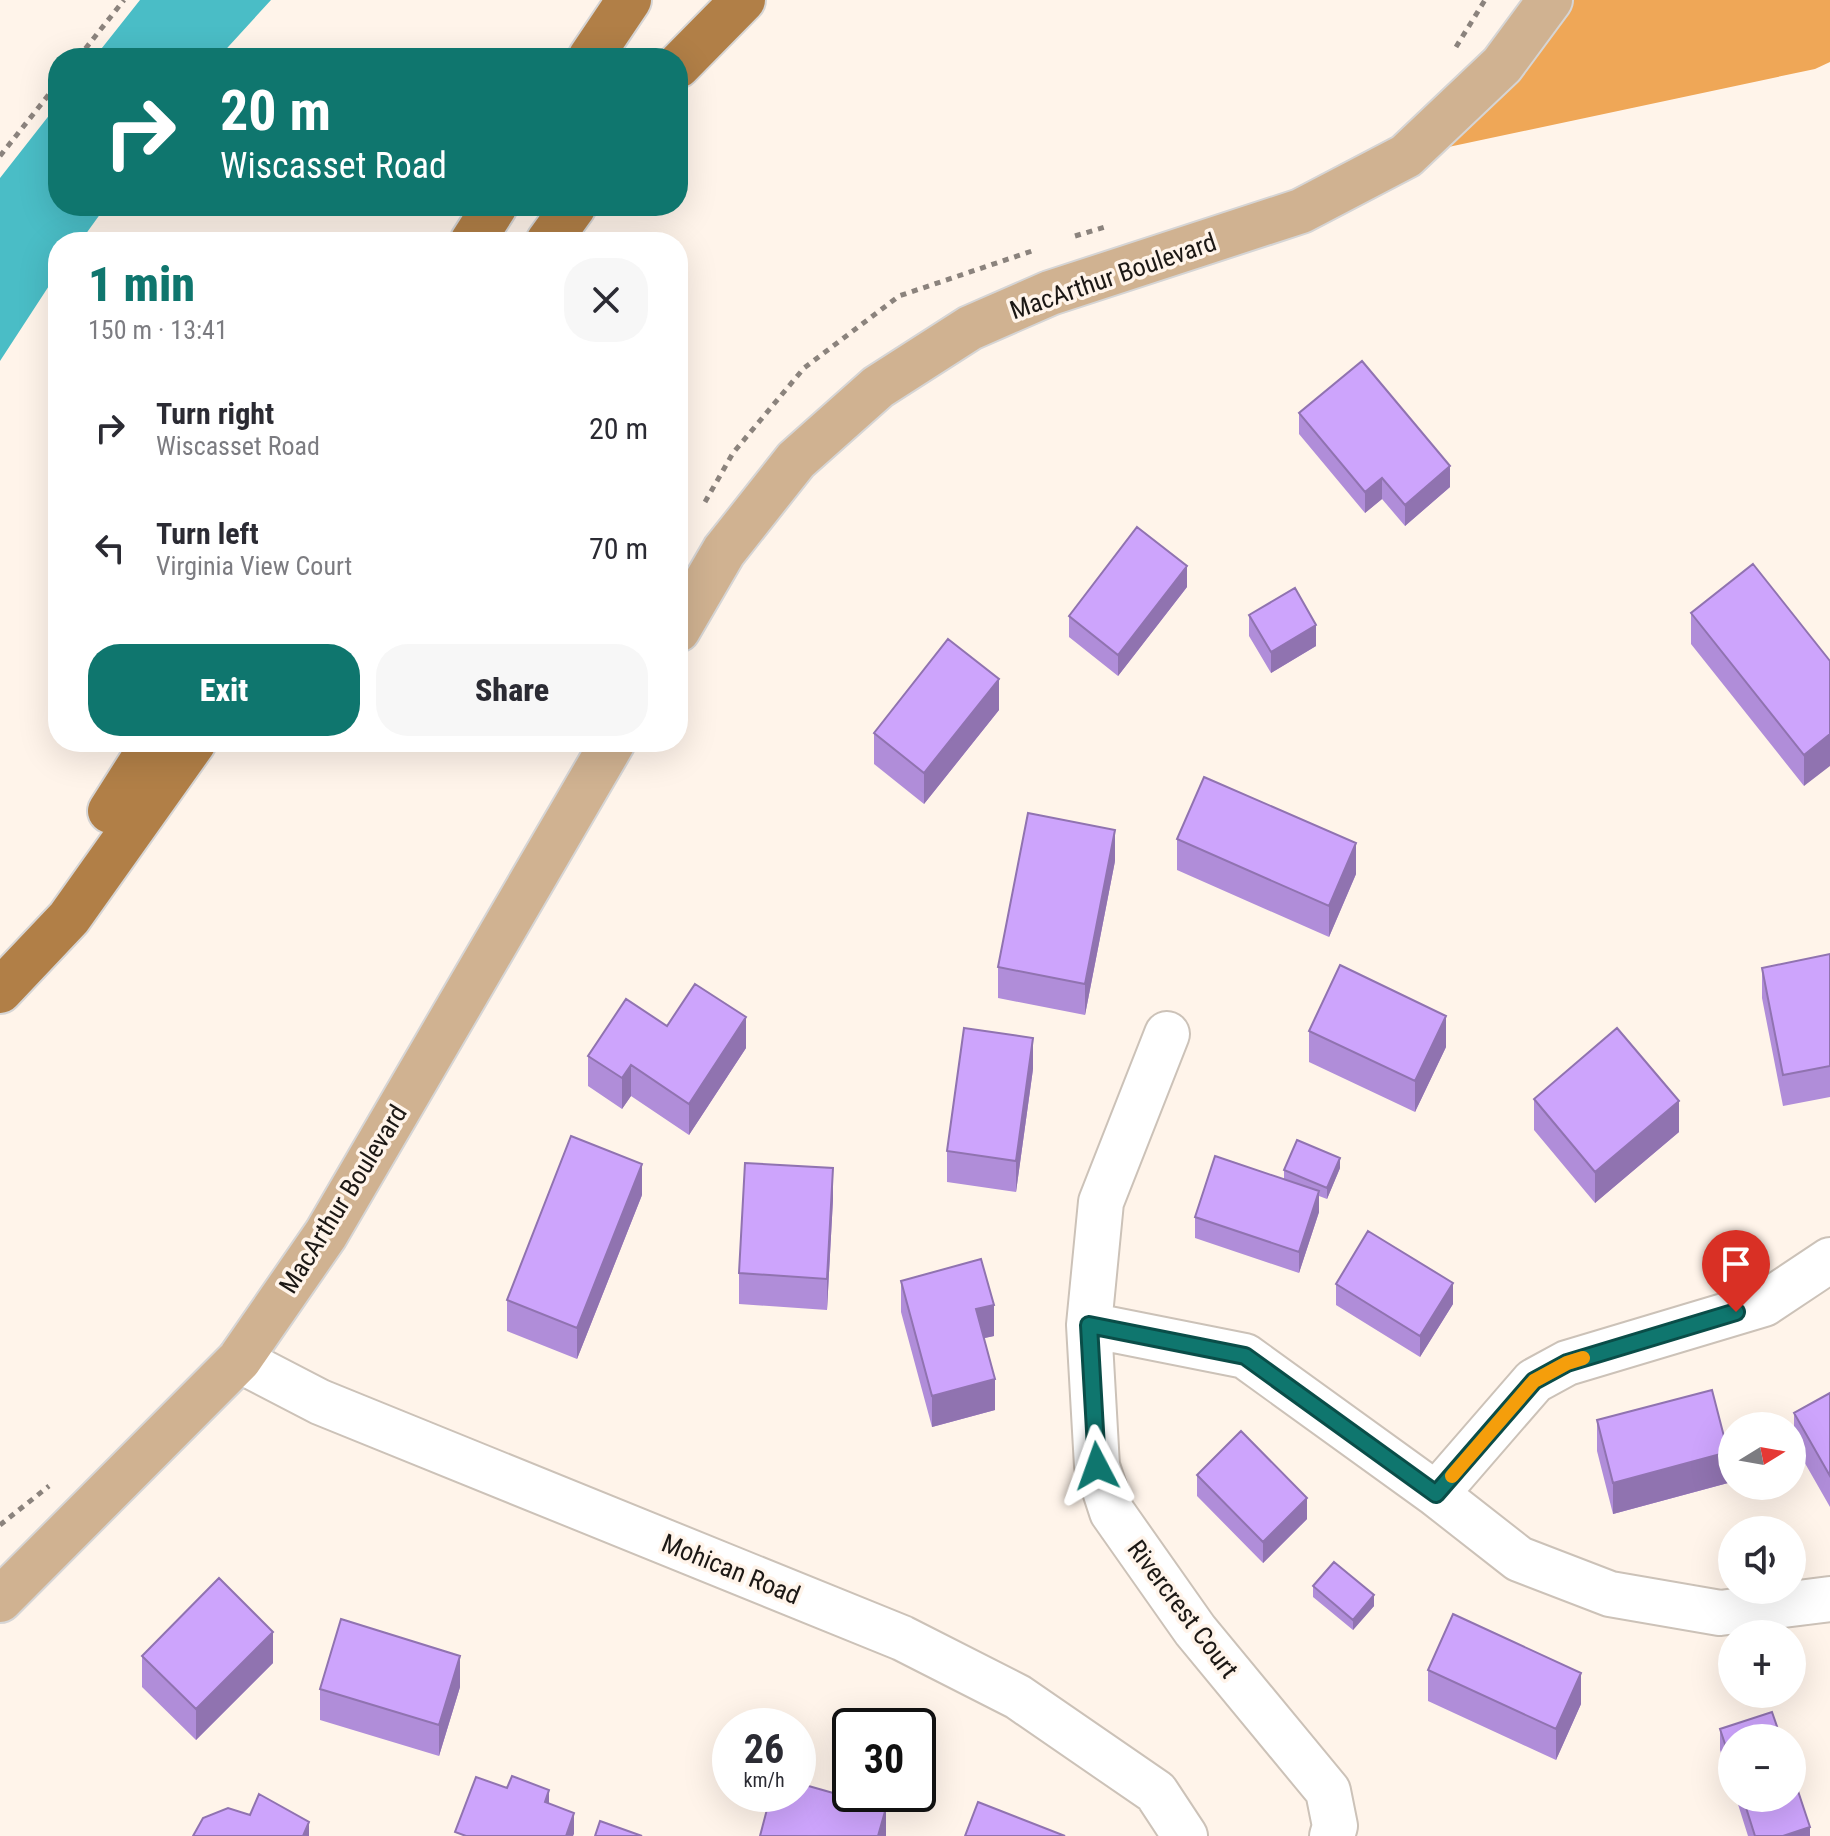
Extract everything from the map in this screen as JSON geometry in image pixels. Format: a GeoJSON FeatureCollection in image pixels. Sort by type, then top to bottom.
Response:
{"type":"FeatureCollection","features":[{"type":"Feature","properties":{"kind":"highway"},"geometry":{"type":"LineString","coordinates":[[597,48],[629,0]]}},
{"type":"Feature","properties":{"kind":"highway"},"geometry":{"type":"LineString","coordinates":[[688,56],[743,0]]}},
{"type":"Feature","properties":{"kind":"highway"},"geometry":{"type":"LineString","coordinates":[[0,980],[148,752]]}},
{"type":"Feature","properties":{"kind":"highway"},"geometry":{"type":"LineString","coordinates":[[0,991],[69,918],[187,752]]}},
{"type":"Feature","properties":{"kind":"main road","name":"MacArthur Boulevard"},"geometry":{"type":"LineString","coordinates":[[688,613],[724,551],[796,460],[878,387],[970,328],[1050,293],[1301,211],[1406,156],[1502,65],[1550,0]]}},
{"type":"Feature","properties":{"kind":"main road","name":"MacArthur Boulevard"},"geometry":{"type":"LineString","coordinates":[[0,1600],[239,1360],[326,1234],[607,752]]}},
{"type":"Feature","properties":{"kind":"street","name":"Rivercrest Court"},"geometry":{"type":"LineString","coordinates":[[1167,1034],[1101,1202],[1089,1325],[1097,1466],[1112,1512],[1195,1630],[1328,1791],[1335,1826],[1332,1836]]}},
{"type":"Feature","properties":{"kind":"street"},"geometry":{"type":"LineString","coordinates":[[1436,1494],[1534,1381],[1567,1363],[1764,1304],[1830,1260]]}},
{"type":"Feature","properties":{"kind":"street"},"geometry":{"type":"LineString","coordinates":[[1089,1325],[1245,1356],[1436,1494],[1519,1559],[1610,1594],[1720,1613],[1830,1599]]}},
{"type":"Feature","properties":{"kind":"street","name":"Mohican Road"},"geometry":{"type":"LineString","coordinates":[[239,1360],[320,1402],[902,1638],[1018,1697],[1156,1792],[1185,1836]]}},
{"type":"Feature","properties":{"kind":"path"},"geometry":{"type":"LineString","coordinates":[[86,48],[124,0]]}},
{"type":"Feature","properties":{"kind":"path"},"geometry":{"type":"LineString","coordinates":[[0,156],[48,96]]}},
{"type":"Feature","properties":{"kind":"path"},"geometry":{"type":"LineString","coordinates":[[0,1525],[61,1477]]}},
{"type":"Feature","properties":{"kind":"shaded area"},"geometry":{"type":"Polygon","coordinates":[[[1550,0],[1830,0],[1830,62],[1815,69],[1406,156],[1550,0]]]}},
{"type":"Feature","properties":{"kind":"water"},"geometry":{"type":"Polygon","coordinates":[[[140,0],[271,0],[227,48],[102,48],[140,0]]]}},
{"type":"Feature","properties":{"kind":"water"},"geometry":{"type":"Polygon","coordinates":[[[48,117],[48,216],[99,216],[87,232],[48,232],[48,287],[0,361],[0,178],[48,117]]]}},
{"type":"Feature","properties":{"kind":"building"},"geometry":{"type":"Polygon","coordinates":[[[1362,361],[1450,466],[1405,505],[1382,478],[1365,492],[1299,413],[1362,361]]]}},
{"type":"Feature","properties":{"kind":"building"},"geometry":{"type":"Polygon","coordinates":[[[1137,527],[1187,566],[1118,655],[1069,616],[1137,527]]]}},
{"type":"Feature","properties":{"kind":"building"},"geometry":{"type":"Polygon","coordinates":[[[1753,564],[1830,661],[1830,734],[1804,755],[1691,613],[1753,564]]]}},
{"type":"Feature","properties":{"kind":"building"},"geometry":{"type":"Polygon","coordinates":[[[1295,588],[1316,625],[1271,652],[1249,615],[1295,588]]]}},
{"type":"Feature","properties":{"kind":"building"},"geometry":{"type":"Polygon","coordinates":[[[948,639],[999,679],[924,773],[874,733],[948,639]]]}},
{"type":"Feature","properties":{"kind":"building"},"geometry":{"type":"Polygon","coordinates":[[[1204,777],[1356,843],[1329,906],[1177,839],[1204,777]]]}},
{"type":"Feature","properties":{"kind":"building"},"geometry":{"type":"Polygon","coordinates":[[[1028,813],[1115,830],[1085,984],[998,967],[1028,813]]]}},
{"type":"Feature","properties":{"kind":"building"},"geometry":{"type":"Polygon","coordinates":[[[1830,954],[1830,1066],[1783,1075],[1762,968],[1830,954]]]}},
{"type":"Feature","properties":{"kind":"building"},"geometry":{"type":"Polygon","coordinates":[[[1340,965],[1446,1016],[1415,1081],[1309,1031],[1340,965]]]}},
{"type":"Feature","properties":{"kind":"building"},"geometry":{"type":"Polygon","coordinates":[[[695,984],[746,1017],[689,1104],[631,1065],[622,1078],[588,1056],[626,999],[667,1026],[695,984]]]}},
{"type":"Feature","properties":{"kind":"building"},"geometry":{"type":"Polygon","coordinates":[[[964,1028],[1033,1038],[1016,1161],[947,1151],[964,1028]]]}},
{"type":"Feature","properties":{"kind":"building"},"geometry":{"type":"Polygon","coordinates":[[[1617,1028],[1679,1101],[1595,1172],[1534,1099],[1617,1028]]]}},
{"type":"Feature","properties":{"kind":"building"},"geometry":{"type":"Polygon","coordinates":[[[571,1136],[642,1164],[577,1328],[507,1300],[571,1136]]]}},
{"type":"Feature","properties":{"kind":"building"},"geometry":{"type":"Polygon","coordinates":[[[1297,1140],[1340,1158],[1327,1188],[1284,1170],[1297,1140]]]}},
{"type":"Feature","properties":{"kind":"building"},"geometry":{"type":"Polygon","coordinates":[[[1215,1156],[1319,1191],[1299,1252],[1195,1217],[1215,1156]]]}},
{"type":"Feature","properties":{"kind":"building"},"geometry":{"type":"Polygon","coordinates":[[[745,1163],[833,1168],[827,1279],[739,1273],[745,1163]]]}},
{"type":"Feature","properties":{"kind":"building"},"geometry":{"type":"Polygon","coordinates":[[[1368,1231],[1453,1283],[1420,1336],[1336,1284],[1368,1231]]]}},
{"type":"Feature","properties":{"kind":"building"},"geometry":{"type":"Polygon","coordinates":[[[981,1259],[994,1305],[976,1309],[995,1379],[932,1396],[901,1281],[981,1259]]]}},
{"type":"Feature","properties":{"kind":"building"},"geometry":{"type":"Polygon","coordinates":[[[1712,1390],[1718,1413],[1718,1455],[1613,1483],[1597,1420],[1712,1390]]]}},
{"type":"Feature","properties":{"kind":"building"},"geometry":{"type":"Polygon","coordinates":[[[1830,1393],[1830,1476],[1806,1434],[1806,1412],[1796,1412],[1830,1393]]]}},
{"type":"Feature","properties":{"kind":"building"},"geometry":{"type":"Polygon","coordinates":[[[1241,1431],[1307,1498],[1263,1542],[1197,1475],[1241,1431]]]}},
{"type":"Feature","properties":{"kind":"building"},"geometry":{"type":"Polygon","coordinates":[[[1334,1562],[1374,1595],[1353,1620],[1313,1586],[1334,1562]]]}},
{"type":"Feature","properties":{"kind":"building"},"geometry":{"type":"Polygon","coordinates":[[[219,1578],[273,1632],[196,1709],[142,1656],[219,1578]]]}},
{"type":"Feature","properties":{"kind":"building"},"geometry":{"type":"Polygon","coordinates":[[[1453,1614],[1581,1673],[1556,1729],[1428,1670],[1453,1614]]]}},
{"type":"Feature","properties":{"kind":"building"},"geometry":{"type":"Polygon","coordinates":[[[341,1619],[460,1656],[439,1725],[320,1689],[341,1619]]]}},
{"type":"Feature","properties":{"kind":"building"},"geometry":{"type":"Polygon","coordinates":[[[1772,1712],[1776,1724],[1735,1724],[1772,1712]]]}},
{"type":"Feature","properties":{"kind":"building"},"geometry":{"type":"Polygon","coordinates":[[[512,1776],[549,1790],[545,1802],[574,1813],[566,1836],[466,1836],[455,1832],[476,1777],[507,1788],[512,1776]]]}},
{"type":"Feature","properties":{"kind":"building"},"geometry":{"type":"Polygon","coordinates":[[[816,1788],[832,1793],[832,1812],[885,1812],[878,1836],[760,1836],[766,1812],[816,1812],[816,1788]]]}},
{"type":"Feature","properties":{"kind":"building"},"geometry":{"type":"Polygon","coordinates":[[[259,1794],[309,1822],[303,1836],[193,1836],[203,1818],[228,1808],[250,1815],[259,1794]]]}},
{"type":"Feature","properties":{"kind":"building"},"geometry":{"type":"Polygon","coordinates":[[[978,1802],[1065,1836],[965,1836],[978,1802]]]}},
{"type":"Feature","properties":{"kind":"building"},"geometry":{"type":"Polygon","coordinates":[[[1747,1812],[1805,1812],[1810,1827],[1783,1836],[1755,1836],[1747,1812]]]}},
{"type":"Feature","properties":{"kind":"building"},"geometry":{"type":"Polygon","coordinates":[[[600,1821],[642,1836],[595,1836],[600,1821]]]}},
{"type":"Feature","properties":{"kind":"slow traffic"},"geometry":{"type":"LineString","coordinates":[[1452,1476],[1534,1381],[1583,1358]]}},
{"type":"Feature","properties":{"kind":"route"},"geometry":{"type":"LineString","coordinates":[[1097,1466],[1089,1325],[1245,1356],[1436,1494],[1534,1381],[1567,1363],[1736,1312]]}}]}
